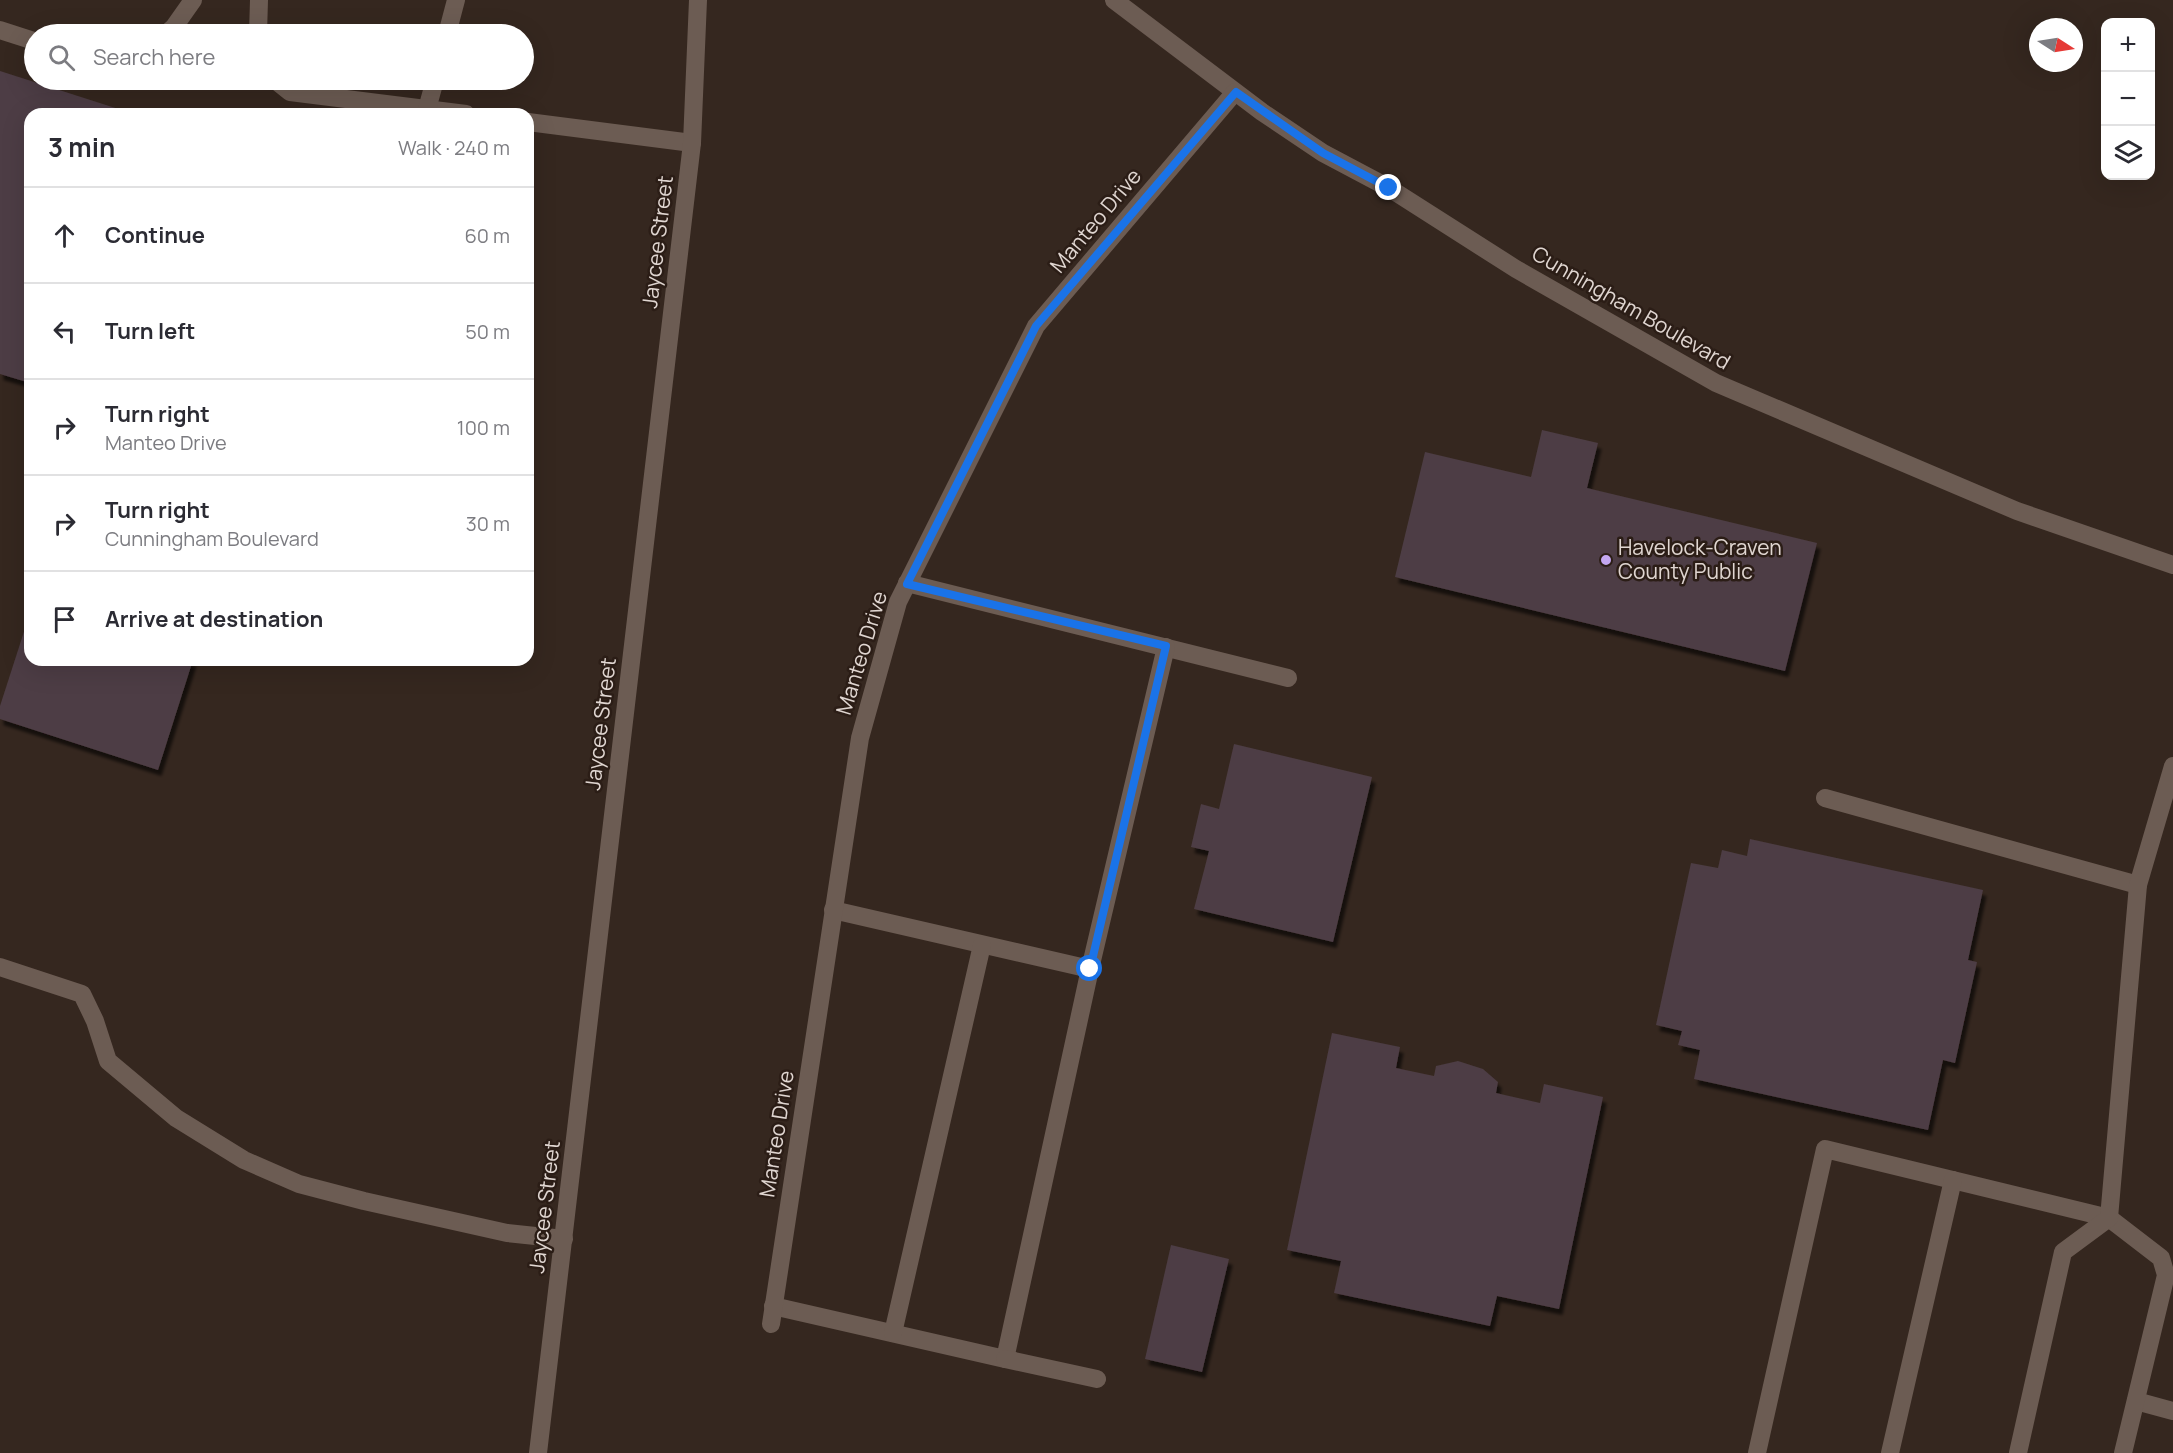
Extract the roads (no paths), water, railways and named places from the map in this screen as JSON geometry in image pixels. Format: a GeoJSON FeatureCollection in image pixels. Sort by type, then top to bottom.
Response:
{"type":"FeatureCollection","features":[{"type":"Feature","properties":{"kind":"street"},"geometry":{"type":"LineString","coordinates":[[176,24],[194,0]]}},
{"type":"Feature","properties":{"kind":"street"},"geometry":{"type":"LineString","coordinates":[[258,24],[259,0]]}},
{"type":"Feature","properties":{"kind":"street"},"geometry":{"type":"LineString","coordinates":[[450,24],[456,0]]}},
{"type":"Feature","properties":{"kind":"street","name":"Jaycee Street"},"geometry":{"type":"LineString","coordinates":[[538,1453],[692,143],[698,0]]}},
{"type":"Feature","properties":{"kind":"street","name":"Cunningham Boulevard"},"geometry":{"type":"LineString","coordinates":[[1114,0],[1236,92],[1323,153],[1389,188],[1516,268],[1716,384],[2017,511],[2173,566]]}},
{"type":"Feature","properties":{"kind":"street"},"geometry":{"type":"LineString","coordinates":[[0,30],[24,38]]}},
{"type":"Feature","properties":{"kind":"street"},"geometry":{"type":"LineString","coordinates":[[288,90],[419,108]]}},
{"type":"Feature","properties":{"kind":"street"},"geometry":{"type":"LineString","coordinates":[[427,108],[432,90]]}},
{"type":"Feature","properties":{"kind":"street","name":"Manteo Drive"},"geometry":{"type":"LineString","coordinates":[[893,1333],[772,1315],[860,738],[898,602],[1036,326],[1236,92]]}},
{"type":"Feature","properties":{"kind":"street"},"geometry":{"type":"LineString","coordinates":[[534,123],[692,143]]}},
{"type":"Feature","properties":{"kind":"street"},"geometry":{"type":"LineString","coordinates":[[907,584],[1166,646],[1288,678]]}},
{"type":"Feature","properties":{"kind":"street"},"geometry":{"type":"LineString","coordinates":[[1005,1359],[1090,969],[1166,646]]}},
{"type":"Feature","properties":{"kind":"street"},"geometry":{"type":"LineString","coordinates":[[2018,1453],[2063,1252],[2109,1218],[2138,885],[2173,766]]}},
{"type":"Feature","properties":{"kind":"street"},"geometry":{"type":"LineString","coordinates":[[1825,798],[2138,885]]}},
{"type":"Feature","properties":{"kind":"street"},"geometry":{"type":"LineString","coordinates":[[833,910],[1090,969]]}},
{"type":"Feature","properties":{"kind":"street"},"geometry":{"type":"LineString","coordinates":[[982,945],[893,1333],[1097,1379]]}},
{"type":"Feature","properties":{"kind":"street"},"geometry":{"type":"LineString","coordinates":[[0,967],[82,994],[95,1022],[108,1061],[176,1118],[244,1160],[299,1184],[364,1201],[507,1233],[564,1239]]}},
{"type":"Feature","properties":{"kind":"street"},"geometry":{"type":"LineString","coordinates":[[1756,1453],[1825,1149],[2109,1218],[2161,1258],[2166,1275],[2123,1453]]}},
{"type":"Feature","properties":{"kind":"street"},"geometry":{"type":"LineString","coordinates":[[1890,1453],[1953,1180]]}},
{"type":"Feature","properties":{"kind":"street"},"geometry":{"type":"LineString","coordinates":[[2136,1401],[2173,1410]]}},
{"type":"Feature","properties":{"kind":"place","name":"Havelock-Craven County Public"},"geometry":{"type":"Point","coordinates":[1606,560]}}]}
